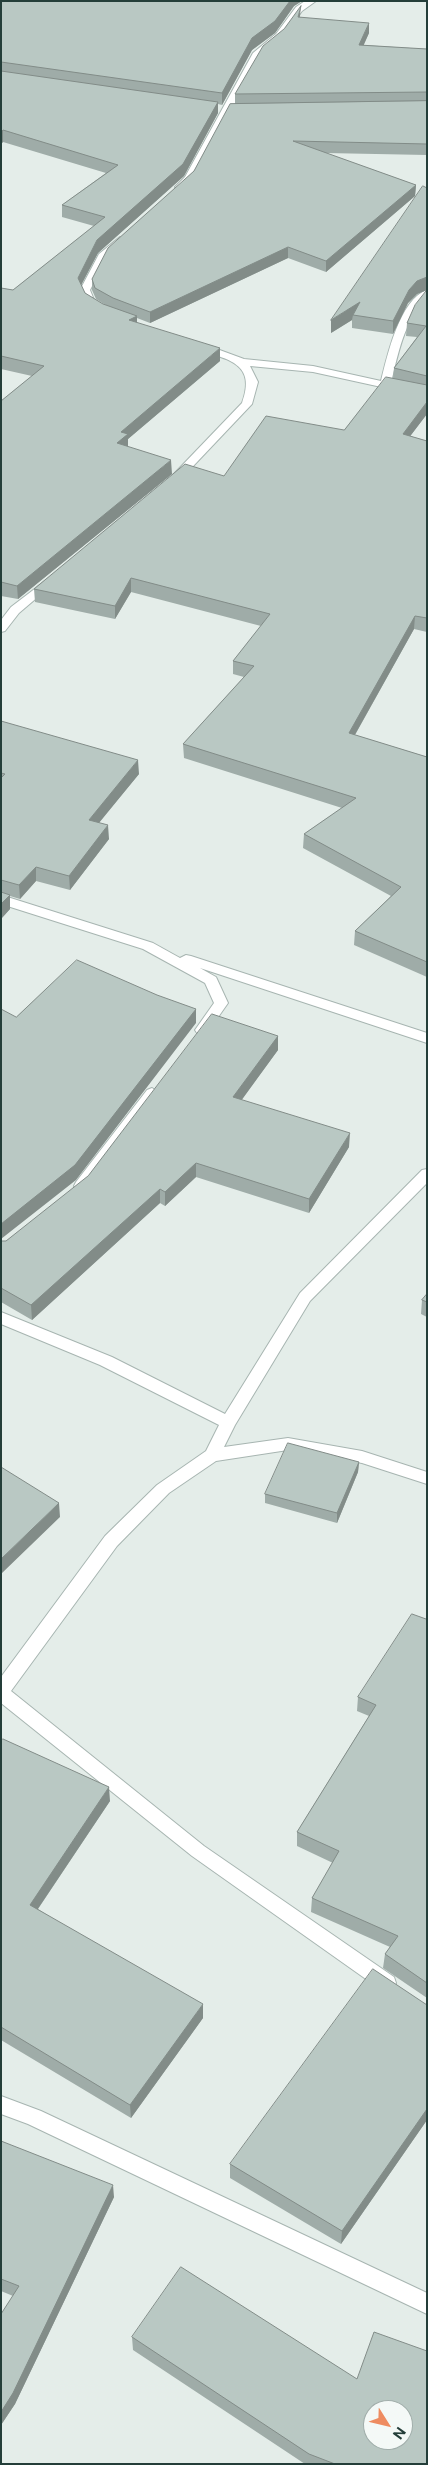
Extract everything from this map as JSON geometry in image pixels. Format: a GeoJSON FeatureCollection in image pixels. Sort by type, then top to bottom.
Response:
{"type":"FeatureCollection","features":[{"type":"Feature","properties":{"kind":"street"},"geometry":{"type":"LineString","coordinates":[[174,191],[189,179],[228,110],[257,53],[278,36],[299,9],[312,1]]}},
{"type":"Feature","properties":{"kind":"street"},"geometry":{"type":"LineString","coordinates":[[108,313],[90,302],[85,290],[103,256],[131,230]]}},
{"type":"Feature","properties":{"kind":"street"},"geometry":{"type":"LineString","coordinates":[[385,386],[398,335],[421,298],[427,293]]}},
{"type":"Feature","properties":{"kind":"street"},"geometry":{"type":"LineString","coordinates":[[188,342],[242,362],[313,368],[385,386],[427,394]]}},
{"type":"Feature","properties":{"kind":"street"},"geometry":{"type":"LineString","coordinates":[[163,488],[178,476],[247,404],[253,389],[252,375],[242,362]]}},
{"type":"Feature","properties":{"kind":"street"},"geometry":{"type":"LineString","coordinates":[[1,628],[15,610],[59,574]]}},
{"type":"Feature","properties":{"kind":"street"},"geometry":{"type":"LineString","coordinates":[[1,611],[15,610]]}},
{"type":"Feature","properties":{"kind":"street"},"geometry":{"type":"LineString","coordinates":[[1,899],[427,1038]]}},
{"type":"Feature","properties":{"kind":"street"},"geometry":{"type":"LineString","coordinates":[[148,946],[211,980],[221,1003],[193,1041]]}},
{"type":"Feature","properties":{"kind":"street"},"geometry":{"type":"LineString","coordinates":[[66,1198],[82,1185],[162,1080]]}},
{"type":"Feature","properties":{"kind":"street"},"geometry":{"type":"LineString","coordinates":[[212,1455],[228,1423],[305,1297],[427,1174]]}},
{"type":"Feature","properties":{"kind":"street"},"geometry":{"type":"LineString","coordinates":[[1,1318],[106,1361],[228,1423]]}},
{"type":"Feature","properties":{"kind":"street"},"geometry":{"type":"LineString","coordinates":[[402,1994],[198,1851],[1,1692],[111,1542],[163,1489],[212,1455],[288,1444],[362,1457],[427,1478]]}},
{"type":"Feature","properties":{"kind":"street"},"geometry":{"type":"LineString","coordinates":[[1,2105],[34,2117],[427,2304]]}},
{"type":"Feature","properties":{"kind":"building"},"geometry":{"type":"Polygon","coordinates":[[[1,1],[290,1],[275,21],[252,38],[222,93],[1,62],[1,1]]]}},
{"type":"Feature","properties":{"kind":"building"},"geometry":{"type":"Polygon","coordinates":[[[301,6],[298,17],[369,23],[359,45],[427,49],[427,92],[235,94],[263,46],[284,29],[301,6]]]}},
{"type":"Feature","properties":{"kind":"building"},"geometry":{"type":"Polygon","coordinates":[[[1,71],[218,102],[183,164],[97,240],[78,278],[85,293],[103,304],[137,316],[129,320],[220,348],[121,432],[128,434],[117,443],[171,460],[17,586],[1,582],[1,401],[44,366],[1,356],[1,288],[13,290],[105,217],[62,205],[118,165],[3,130],[1,132],[1,71]]]}},
{"type":"Feature","properties":{"kind":"building"},"geometry":{"type":"Polygon","coordinates":[[[427,101],[427,144],[293,141],[416,185],[326,261],[288,247],[150,312],[113,298],[95,288],[92,279],[108,248],[194,171],[230,104],[427,101]]]}},
{"type":"Feature","properties":{"kind":"building"},"geometry":{"type":"Polygon","coordinates":[[[423,186],[427,188],[427,277],[417,281],[409,290],[393,321],[353,315],[360,302],[331,320],[423,186]]]}},
{"type":"Feature","properties":{"kind":"building"},"geometry":{"type":"Polygon","coordinates":[[[427,290],[427,376],[394,368],[426,326],[407,323],[415,305],[427,290]]]}},
{"type":"Feature","properties":{"kind":"building"},"geometry":{"type":"Polygon","coordinates":[[[386,377],[427,385],[427,402],[403,434],[427,441],[427,618],[415,616],[349,733],[427,757],[427,962],[355,931],[401,887],[304,834],[356,798],[183,744],[254,666],[233,661],[270,614],[131,578],[115,606],[34,589],[185,464],[224,476],[266,416],[344,430],[386,377]]]}},
{"type":"Feature","properties":{"kind":"building"},"geometry":{"type":"Polygon","coordinates":[[[1,721],[138,760],[89,820],[108,825],[69,876],[36,867],[19,885],[1,880],[1,778],[5,774],[1,773],[1,721]]]}},
{"type":"Feature","properties":{"kind":"building"},"geometry":{"type":"Polygon","coordinates":[[[1,892],[10,895],[1,904],[1,892]]]}},
{"type":"Feature","properties":{"kind":"building"},"geometry":{"type":"Polygon","coordinates":[[[77,960],[157,995],[196,1009],[75,1165],[1,1224],[1,1009],[16,1017],[77,960]]]}},
{"type":"Feature","properties":{"kind":"building"},"geometry":{"type":"Polygon","coordinates":[[[212,1014],[278,1036],[233,1097],[350,1133],[309,1199],[196,1163],[165,1192],[160,1189],[31,1305],[1,1288],[1,1241],[6,1241],[88,1176],[212,1014]]]}},
{"type":"Feature","properties":{"kind":"building"},"geometry":{"type":"Polygon","coordinates":[[[427,1294],[427,1302],[422,1300],[427,1294]]]}},
{"type":"Feature","properties":{"kind":"building"},"geometry":{"type":"Polygon","coordinates":[[[288,1443],[359,1462],[337,1513],[265,1494],[288,1443]]]}},
{"type":"Feature","properties":{"kind":"building"},"geometry":{"type":"Polygon","coordinates":[[[1,1467],[59,1503],[1,1559],[1,1467]]]}},
{"type":"Feature","properties":{"kind":"building"},"geometry":{"type":"Polygon","coordinates":[[[412,1614],[427,1618],[427,1983],[385,1954],[398,1936],[312,1898],[339,1851],[297,1832],[376,1705],[358,1697],[412,1614]]]}},
{"type":"Feature","properties":{"kind":"building"},"geometry":{"type":"Polygon","coordinates":[[[3,1739],[109,1787],[30,1905],[203,2004],[130,2105],[1,2027],[1,1741],[3,1739]]]}},
{"type":"Feature","properties":{"kind":"building"},"geometry":{"type":"Polygon","coordinates":[[[373,1969],[427,2005],[427,2109],[342,2231],[230,2164],[373,1969]]]}},
{"type":"Feature","properties":{"kind":"building"},"geometry":{"type":"Polygon","coordinates":[[[1,2141],[113,2185],[13,2393],[1,2412],[1,2314],[19,2286],[1,2279],[1,2141]]]}},
{"type":"Feature","properties":{"kind":"building"},"geometry":{"type":"Polygon","coordinates":[[[181,2267],[357,2379],[374,2332],[427,2351],[427,2464],[335,2464],[309,2454],[132,2337],[181,2267]]]}}]}
